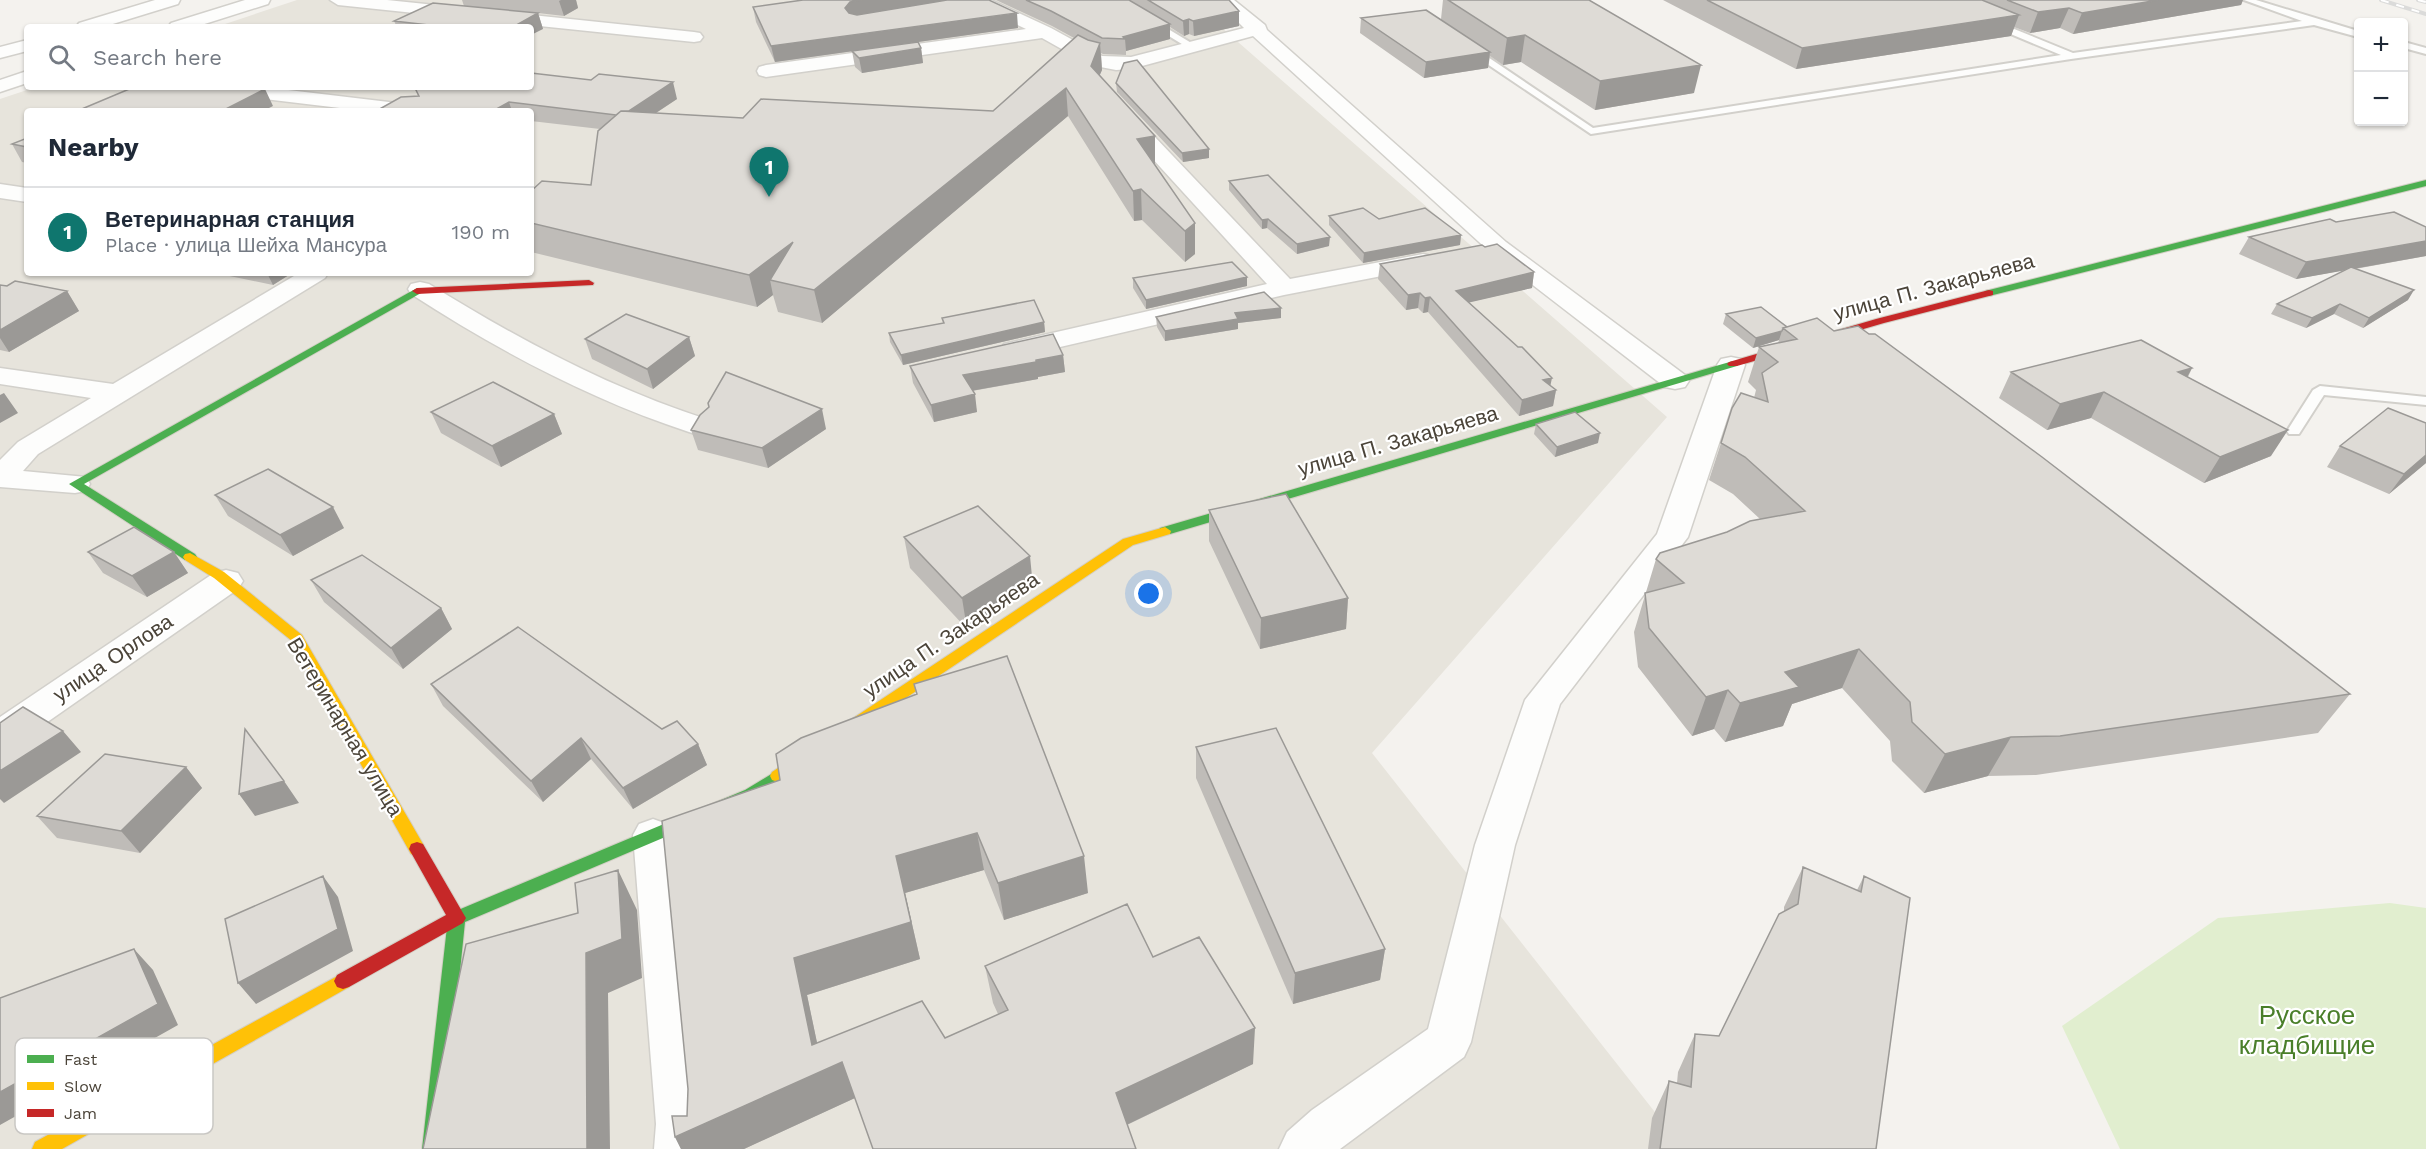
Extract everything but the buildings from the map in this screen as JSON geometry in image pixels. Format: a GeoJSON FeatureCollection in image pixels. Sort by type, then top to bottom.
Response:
{"type":"FeatureCollection","features":[{"type":"Feature","properties":{"kind":"street"},"geometry":{"type":"LineString","coordinates":[[95,24],[172,0]]}},
{"type":"Feature","properties":{"kind":"street"},"geometry":{"type":"LineString","coordinates":[[186,24],[262,0]]}},
{"type":"Feature","properties":{"kind":"street"},"geometry":{"type":"LineString","coordinates":[[338,0],[694,37]]}},
{"type":"Feature","properties":{"kind":"street"},"geometry":{"type":"LineString","coordinates":[[1224,0],[1259,29],[1498,247],[1675,381]]}},
{"type":"Feature","properties":{"kind":"street"},"geometry":{"type":"LineString","coordinates":[[959,6],[982,2],[1045,32],[1097,61],[1111,84],[1284,288]]}},
{"type":"Feature","properties":{"kind":"street"},"geometry":{"type":"LineString","coordinates":[[1111,84],[1131,63],[1259,29]]}},
{"type":"Feature","properties":{"kind":"street"},"geometry":{"type":"LineString","coordinates":[[766,71],[1045,32]]}},
{"type":"Feature","properties":{"kind":"street"},"geometry":{"type":"LineString","coordinates":[[0,53],[24,46]]}},
{"type":"Feature","properties":{"kind":"street"},"geometry":{"type":"LineString","coordinates":[[0,86],[24,78]]}},
{"type":"Feature","properties":{"kind":"street"},"geometry":{"type":"LineString","coordinates":[[240,90],[389,108]]}},
{"type":"Feature","properties":{"kind":"street","name":"улица П. Закарьяева"},"geometry":{"type":"LineString","coordinates":[[457,918],[751,794],[1128,542],[1881,321],[2426,183]]}},
{"type":"Feature","properties":{"kind":"street"},"geometry":{"type":"LineString","coordinates":[[0,191],[24,195]]}},
{"type":"Feature","properties":{"kind":"street"},"geometry":{"type":"LineString","coordinates":[[989,356],[1284,288],[1498,247]]}},
{"type":"Feature","properties":{"kind":"street"},"geometry":{"type":"LineString","coordinates":[[0,477],[28,448],[311,276]]}},
{"type":"Feature","properties":{"kind":"street"},"geometry":{"type":"LineString","coordinates":[[0,477],[75,484],[420,289],[589,284]]}},
{"type":"Feature","properties":{"kind":"street"},"geometry":{"type":"LineString","coordinates":[[420,289],[478,327],[558,368],[664,416],[699,426]]}},
{"type":"Feature","properties":{"kind":"street"},"geometry":{"type":"LineString","coordinates":[[1304,1149],[1329,1127],[1448,1042],[1495,845],[1543,700],[1672,537],[1731,365]]}},
{"type":"Feature","properties":{"kind":"street"},"geometry":{"type":"LineString","coordinates":[[0,376],[116,393]]}},
{"type":"Feature","properties":{"kind":"street","name":"Ветеринарная улица"},"geometry":{"type":"LineString","coordinates":[[75,484],[226,581],[297,638],[457,918]]}},
{"type":"Feature","properties":{"kind":"street","name":"улица Орлова"},"geometry":{"type":"LineString","coordinates":[[0,736],[226,581]]}},
{"type":"Feature","properties":{"kind":"street"},"geometry":{"type":"LineString","coordinates":[[653,835],[680,1124],[679,1149]]}},
{"type":"Feature","properties":{"kind":"street"},"geometry":{"type":"LineString","coordinates":[[213,1054],[457,918]]}},
{"type":"Feature","properties":{"kind":"street"},"geometry":{"type":"LineString","coordinates":[[432,1149],[457,918]]}},
{"type":"Feature","properties":{"kind":"street"},"geometry":{"type":"LineString","coordinates":[[42,1149],[69,1134]]}},
{"type":"Feature","properties":{"kind":"lane"},"geometry":{"type":"LineString","coordinates":[[1114,0],[1193,47]]}},
{"type":"Feature","properties":{"kind":"lane"},"geometry":{"type":"LineString","coordinates":[[2248,0],[2314,22],[2354,32]]}},
{"type":"Feature","properties":{"kind":"lane"},"geometry":{"type":"LineString","coordinates":[[1978,17],[2071,56]]}},
{"type":"Feature","properties":{"kind":"lane"},"geometry":{"type":"LineString","coordinates":[[1464,45],[1592,131],[2071,56],[2314,22]]}},
{"type":"Feature","properties":{"kind":"lane"},"geometry":{"type":"LineString","coordinates":[[2408,46],[2426,51]]}},
{"type":"Feature","properties":{"kind":"lane"},"geometry":{"type":"LineString","coordinates":[[2294,431],[2320,390],[2426,401]]}},
{"type":"Feature","properties":{"kind":"shaded area"},"geometry":{"type":"Polygon","coordinates":[[[297,0],[1190,0],[1667,417],[1372,753],[1684,1149],[0,1149],[0,99],[27,90],[534,90],[534,24],[225,24],[297,0]]]}},
{"type":"Feature","properties":{"kind":"green space","name":"Русское кладбищие"},"geometry":{"type":"Polygon","coordinates":[[[2390,903],[2426,908],[2426,1149],[2120,1149],[2062,1026],[2218,918],[2390,903]]]}},
{"type":"Feature","properties":{"kind":"railway"},"geometry":{"type":"LineString","coordinates":[[2381,0],[2426,14]]}},
{"type":"Feature","properties":{"kind":"railway"},"geometry":{"type":"LineString","coordinates":[[2418,0],[2426,2]]}},
{"type":"Feature","properties":{"kind":"traffic: fast"},"geometry":{"type":"LineString","coordinates":[[1989,293],[2426,183]]}},
{"type":"Feature","properties":{"kind":"traffic: fast"},"geometry":{"type":"LineString","coordinates":[[190,557],[75,484],[417,291]]}},
{"type":"Feature","properties":{"kind":"traffic: fast"},"geometry":{"type":"LineString","coordinates":[[1165,531],[1733,364]]}},
{"type":"Feature","properties":{"kind":"traffic: fast"},"geometry":{"type":"LineString","coordinates":[[432,1149],[457,918],[751,794],[778,776]]}},
{"type":"Feature","properties":{"kind":"traffic: slow"},"geometry":{"type":"LineString","coordinates":[[778,776],[1128,542],[1165,531]]}},
{"type":"Feature","properties":{"kind":"traffic: slow"},"geometry":{"type":"LineString","coordinates":[[190,557],[219,575],[297,638],[417,849]]}},
{"type":"Feature","properties":{"kind":"traffic: slow"},"geometry":{"type":"LineString","coordinates":[[213,1054],[343,981]]}},
{"type":"Feature","properties":{"kind":"traffic: slow"},"geometry":{"type":"LineString","coordinates":[[42,1149],[69,1134]]}},
{"type":"Feature","properties":{"kind":"traffic: jam"},"geometry":{"type":"LineString","coordinates":[[417,291],[589,283]]}},
{"type":"Feature","properties":{"kind":"traffic: jam"},"geometry":{"type":"LineString","coordinates":[[1733,364],[1880,321],[1989,293]]}},
{"type":"Feature","properties":{"kind":"traffic: jam"},"geometry":{"type":"LineString","coordinates":[[343,981],[457,918],[417,849]]}},
{"type":"Feature","properties":{"kind":"place","name":"Ветеринарная станция"},"geometry":{"type":"Point","coordinates":[769,197]}}]}
